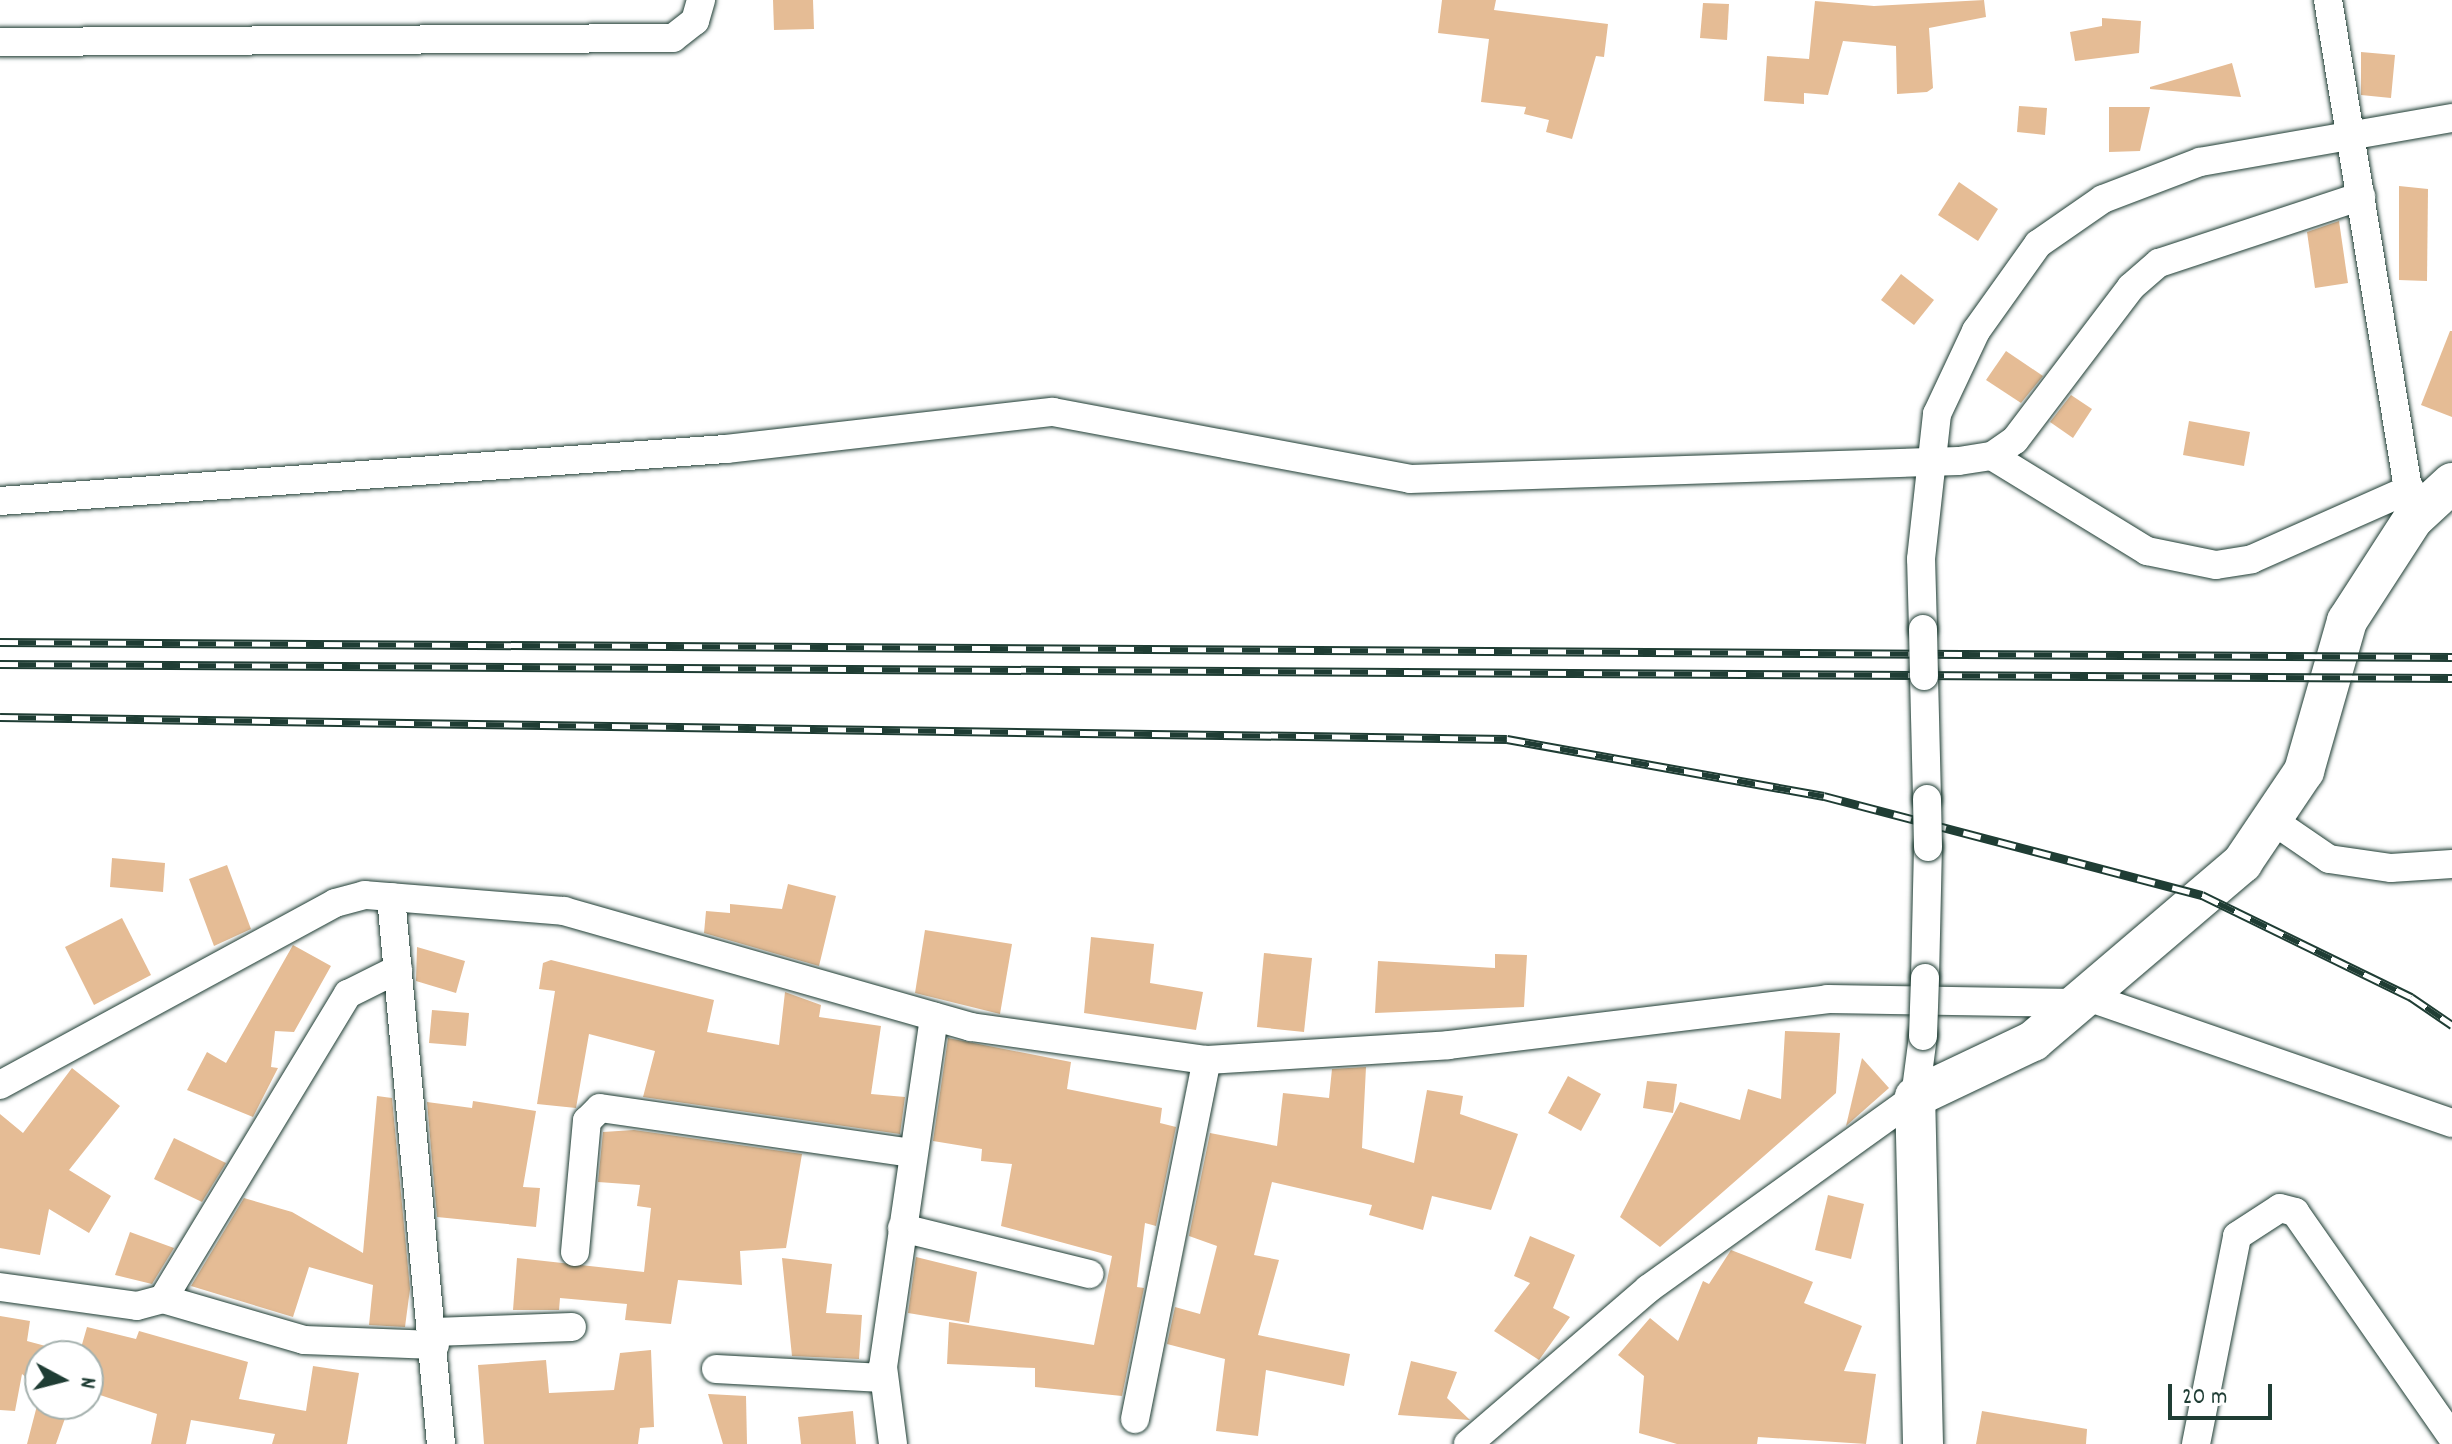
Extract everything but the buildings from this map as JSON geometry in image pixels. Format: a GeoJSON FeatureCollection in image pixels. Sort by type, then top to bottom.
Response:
{"type":"FeatureCollection","features":[{"type":"Feature","properties":{"kind":"main road"},"geometry":{"type":"LineString","coordinates":[[1923,1444],[1915,1097],[2033,1041],[2242,863],[2304,771],[2347,621],[2412,504],[2452,483]]}},
{"type":"Feature","properties":{"kind":"street"},"geometry":{"type":"LineString","coordinates":[[0,42],[673,38],[695,21],[701,0]]}},
{"type":"Feature","properties":{"kind":"street"},"geometry":{"type":"LineString","coordinates":[[1992,456],[2147,551],[2216,565],[2252,559],[2412,504],[2328,0]]}},
{"type":"Feature","properties":{"kind":"street"},"geometry":{"type":"LineString","coordinates":[[1468,1444],[1648,1289],[1915,1097],[1923,1036],[1925,978],[1928,847],[1923,629],[1929,491],[1935,434],[1976,331],[2038,244],[2103,199],[2200,162],[2452,118]]}},
{"type":"Feature","properties":{"kind":"street"},"geometry":{"type":"LineString","coordinates":[[0,501],[726,449],[1053,412],[1410,479],[1932,462],[1992,456],[2015,440],[2131,287],[2159,263],[2361,196]]}},
{"type":"Feature","properties":{"kind":"street"},"geometry":{"type":"LineString","coordinates":[[2272,820],[2329,859],[2391,868],[2452,864]]}},
{"type":"Feature","properties":{"kind":"street"},"geometry":{"type":"LineString","coordinates":[[0,1085],[335,903],[391,897],[564,911],[934,1017],[1207,1060],[1449,1045],[1827,999],[2081,1000],[2452,1123]]}},
{"type":"Feature","properties":{"kind":"street"},"geometry":{"type":"LineString","coordinates":[[391,897],[434,1338],[441,1444]]}},
{"type":"Feature","properties":{"kind":"street"},"geometry":{"type":"LineString","coordinates":[[163,1299],[348,994],[398,969]]}},
{"type":"Feature","properties":{"kind":"street"},"geometry":{"type":"LineString","coordinates":[[893,1444],[883,1378],[934,1017]]}},
{"type":"Feature","properties":{"kind":"street"},"geometry":{"type":"LineString","coordinates":[[1135,1419],[1207,1060]]}},
{"type":"Feature","properties":{"kind":"street"},"geometry":{"type":"LineString","coordinates":[[575,1252],[587,1121],[600,1108],[913,1153]]}},
{"type":"Feature","properties":{"kind":"street"},"geometry":{"type":"LineString","coordinates":[[2196,1444],[2237,1236],[2280,1208],[2295,1212],[2452,1437]]}},
{"type":"Feature","properties":{"kind":"street"},"geometry":{"type":"LineString","coordinates":[[902,1228],[1089,1274]]}},
{"type":"Feature","properties":{"kind":"street"},"geometry":{"type":"LineString","coordinates":[[0,1287],[137,1306],[163,1299],[304,1340],[434,1338],[572,1327]]}},
{"type":"Feature","properties":{"kind":"street"},"geometry":{"type":"LineString","coordinates":[[716,1369],[883,1378]]}},
{"type":"Feature","properties":{"kind":"railway"},"geometry":{"type":"LineString","coordinates":[[0,642],[2452,657]]}},
{"type":"Feature","properties":{"kind":"railway"},"geometry":{"type":"LineString","coordinates":[[0,664],[2452,678]]}},
{"type":"Feature","properties":{"kind":"railway"},"geometry":{"type":"LineString","coordinates":[[0,717],[1507,739],[1824,796],[2202,895],[2411,997],[2452,1025]]}}]}
